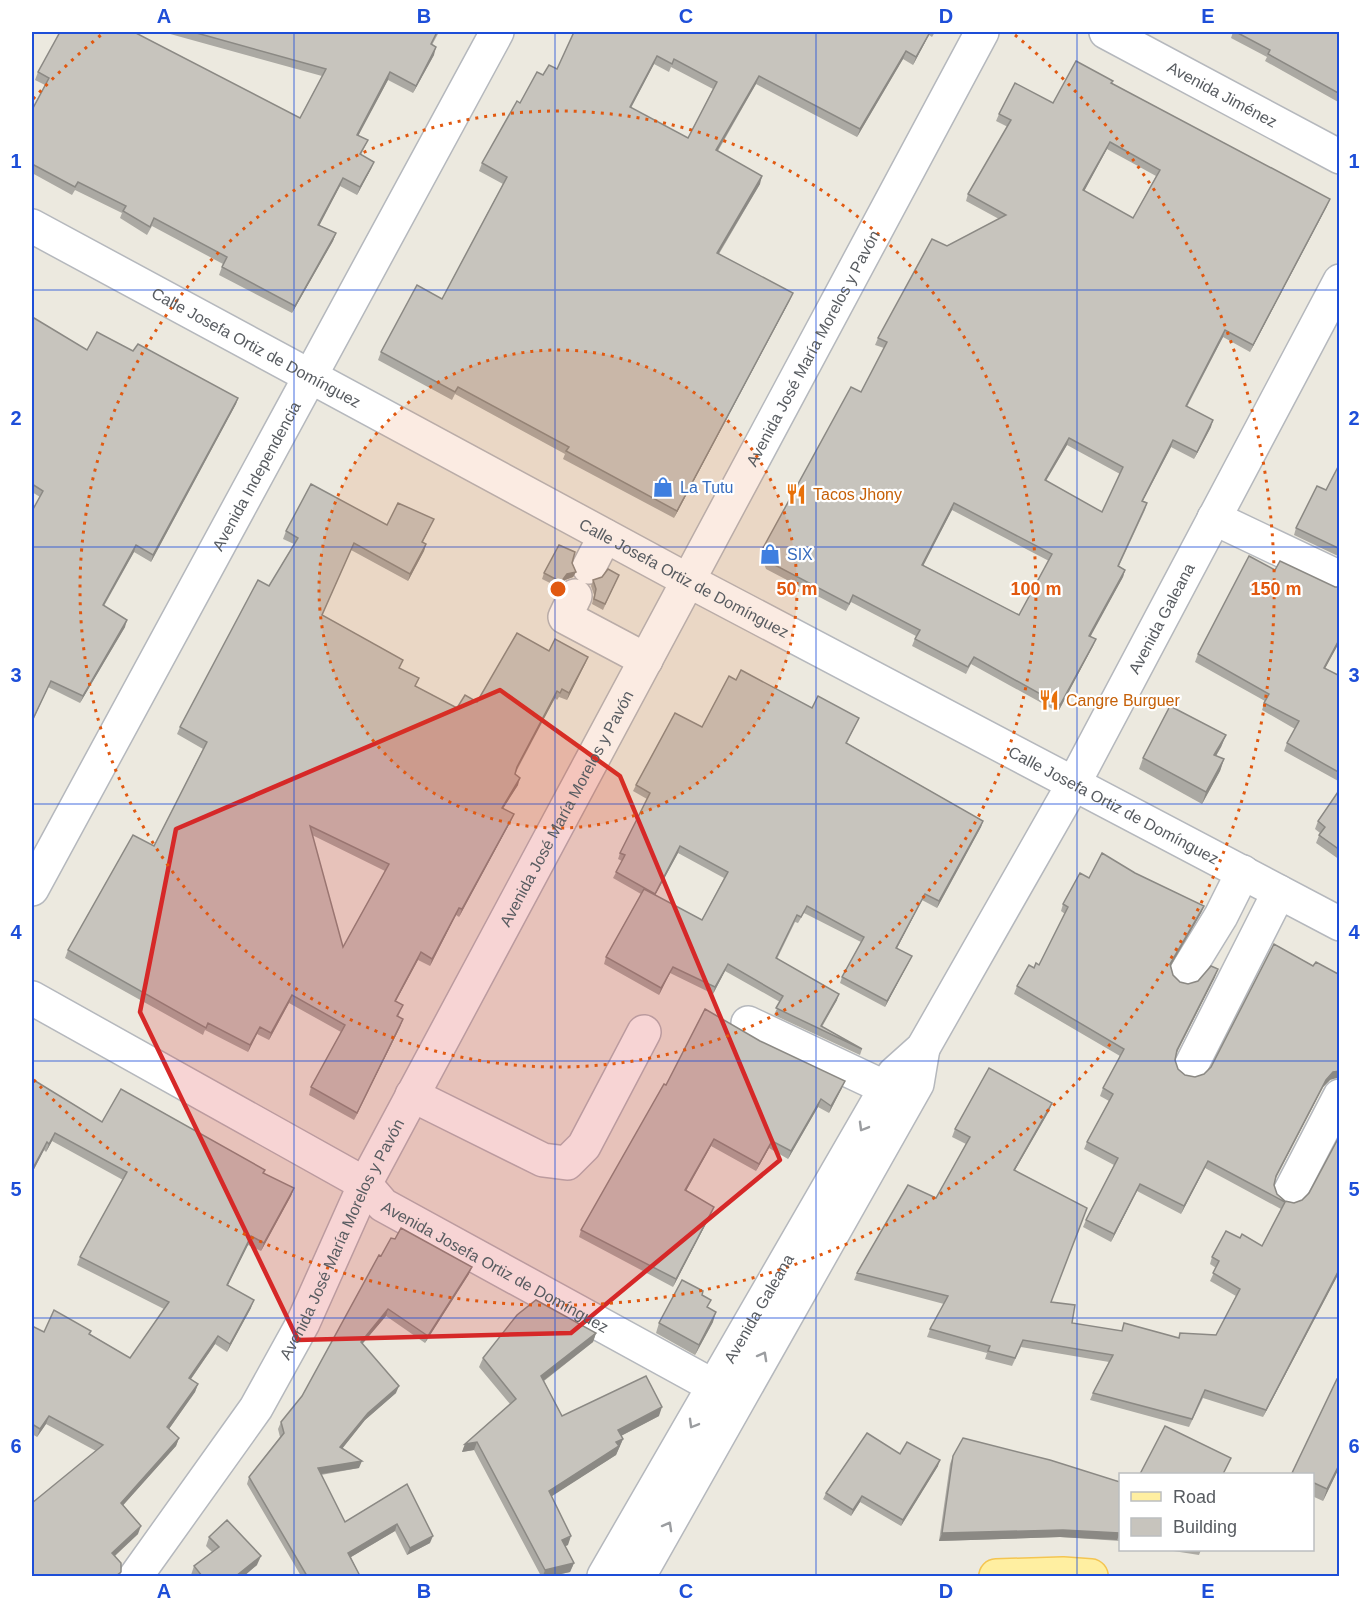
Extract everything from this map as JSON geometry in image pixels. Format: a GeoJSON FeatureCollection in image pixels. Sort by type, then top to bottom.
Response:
{"type":"FeatureCollection","features":[{"type":"Feature","properties":{"kind":"main road"},"geometry":{"type":"LineString","coordinates":[[996,1576],[1063,1574],[1091,1576]]}},
{"type":"Feature","properties":{"kind":"street","name":"Avenida Independencia"},"geometry":{"type":"LineString","coordinates":[[32,889],[497,32]]}},
{"type":"Feature","properties":{"kind":"street","name":"Avenida José María Morelos y Pavón"},"geometry":{"type":"LineString","coordinates":[[136,1576],[256,1408],[303,1323],[365,1184],[982,32]]}},
{"type":"Feature","properties":{"kind":"street","name":"Avenida Jiménez"},"geometry":{"type":"LineString","coordinates":[[1106,32],[1340,157]]}},
{"type":"Feature","properties":{"kind":"street","name":"Calle Josefa Ortiz de Domínguez"},"geometry":{"type":"LineString","coordinates":[[32,226],[689,581],[1340,924]]}},
{"type":"Feature","properties":{"kind":"street","name":"Avenida Galeana"},"geometry":{"type":"LineString","coordinates":[[604,1576],[894,1074],[923,1048],[1074,783],[1340,281]]}},
{"type":"Feature","properties":{"kind":"street"},"geometry":{"type":"LineString","coordinates":[[1214,518],[1340,578]]}},
{"type":"Feature","properties":{"kind":"street"},"geometry":{"type":"LineString","coordinates":[[590,567],[605,536]]}},
{"type":"Feature","properties":{"kind":"street"},"geometry":{"type":"LineString","coordinates":[[575,596],[565,617],[646,660]]}},
{"type":"Feature","properties":{"kind":"street"},"geometry":{"type":"LineString","coordinates":[[1186,973],[1221,916],[1243,872]]}},
{"type":"Feature","properties":{"kind":"street"},"geometry":{"type":"LineString","coordinates":[[1191,1066],[1279,892]]}},
{"type":"Feature","properties":{"kind":"street","name":"Avenida Josefa Ortiz de Domínguez"},"geometry":{"type":"LineString","coordinates":[[32,998],[365,1184],[383,1205],[715,1387]]}},
{"type":"Feature","properties":{"kind":"street"},"geometry":{"type":"LineString","coordinates":[[748,1023],[886,1088]]}},
{"type":"Feature","properties":{"kind":"street"},"geometry":{"type":"LineString","coordinates":[[412,1095],[543,1160],[567,1163],[584,1146],[644,1032]]}},
{"type":"Feature","properties":{"kind":"street","name":"Avenida Galeana"},"geometry":{"type":"LineString","coordinates":[[639,1576],[917,1084],[923,1048]]}},
{"type":"Feature","properties":{"kind":"street"},"geometry":{"type":"LineString","coordinates":[[1290,1192],[1340,1096]]}},
{"type":"Feature","properties":{"kind":"highlighted area"},"geometry":{"type":"Polygon","coordinates":[[[500,690],[620,776],[780,1160],[571,1333],[298,1340],[140,1012],[176,829],[500,690]]]}},
{"type":"Feature","properties":{"kind":"building"},"geometry":{"type":"Polygon","coordinates":[[[60,32],[134,32],[300,118],[326,69],[193,32],[437,32],[431,44],[436,47],[416,86],[390,72],[357,135],[368,140],[360,154],[374,162],[360,187],[343,178],[318,225],[336,233],[295,306],[222,267],[227,257],[154,218],[150,227],[123,211],[126,206],[78,182],[75,187],[32,164],[32,110],[49,78],[38,72],[60,32]]]}},
{"type":"Feature","properties":{"kind":"building"},"geometry":{"type":"Polygon","coordinates":[[[574,32],[930,32],[916,57],[906,51],[860,129],[759,76],[716,150],[762,176],[717,253],[793,293],[677,511],[566,451],[569,447],[458,387],[455,392],[381,352],[417,285],[442,299],[507,177],[482,163],[517,101],[520,103],[537,72],[543,75],[549,65],[557,69],[574,32]],[[657,56],[630,107],[688,138],[717,82],[674,59],[672,64],[657,56]]]}},
{"type":"Feature","properties":{"kind":"building"},"geometry":{"type":"Polygon","coordinates":[[[1236,32],[1340,32],[1340,94],[1268,54],[1270,50],[1236,32]]]}},
{"type":"Feature","properties":{"kind":"building"},"geometry":{"type":"Polygon","coordinates":[[[1076,61],[1113,81],[1111,83],[1330,199],[1253,345],[1225,330],[1186,406],[1213,420],[1197,452],[1173,440],[1142,501],[1147,503],[1118,566],[1125,570],[1089,636],[1096,639],[1060,705],[974,657],[968,667],[915,639],[920,630],[853,595],[849,604],[769,562],[763,548],[851,387],[861,392],[887,342],[878,338],[932,239],[947,246],[1006,215],[968,194],[1011,120],[999,114],[1015,83],[1053,103],[1076,61]],[[1110,142],[1083,190],[1133,218],[1160,170],[1110,142]],[[1069,438],[1045,480],[1102,512],[1123,467],[1069,438]],[[954,503],[922,565],[1019,615],[1052,554],[954,503]]]}},
{"type":"Feature","properties":{"kind":"building"},"geometry":{"type":"Polygon","coordinates":[[[34,318],[87,350],[97,332],[133,351],[138,344],[238,398],[153,555],[136,545],[103,605],[127,620],[83,696],[51,681],[32,721],[32,511],[43,491],[32,484],[32,322],[34,318]]]}},
{"type":"Feature","properties":{"kind":"building"},"geometry":{"type":"Polygon","coordinates":[[[1340,463],[1340,549],[1296,528],[1317,486],[1326,490],[1340,463]]]}},
{"type":"Feature","properties":{"kind":"building"},"geometry":{"type":"Polygon","coordinates":[[[311,484],[387,525],[398,503],[434,519],[422,542],[426,544],[410,574],[354,543],[322,615],[403,660],[399,668],[419,678],[415,686],[457,708],[465,695],[477,702],[517,633],[549,651],[555,639],[588,657],[569,693],[562,689],[560,693],[557,691],[517,767],[515,774],[520,778],[502,808],[514,814],[462,909],[459,908],[432,959],[421,952],[395,1001],[403,1005],[397,1016],[403,1019],[357,1113],[311,1087],[345,1025],[292,995],[271,1033],[260,1027],[250,1045],[208,1023],[206,1028],[68,950],[133,835],[154,846],[207,742],[180,727],[258,580],[269,586],[298,538],[286,531],[311,484]],[[310,826],[343,947],[389,864],[310,826]]]}},
{"type":"Feature","properties":{"kind":"building"},"geometry":{"type":"Polygon","coordinates":[[[559,545],[575,552],[572,563],[576,572],[567,574],[561,582],[544,573],[559,545]]]}},
{"type":"Feature","properties":{"kind":"building"},"geometry":{"type":"Polygon","coordinates":[[[1249,556],[1275,570],[1280,561],[1335,587],[1340,587],[1340,638],[1324,668],[1340,676],[1340,773],[1287,743],[1299,721],[1264,703],[1269,694],[1198,654],[1249,556]]]}},
{"type":"Feature","properties":{"kind":"building"},"geometry":{"type":"Polygon","coordinates":[[[608,569],[619,575],[605,604],[594,599],[596,589],[593,580],[602,577],[608,569]]]}},
{"type":"Feature","properties":{"kind":"building"},"geometry":{"type":"Polygon","coordinates":[[[741,670],[812,708],[818,696],[859,718],[846,743],[983,821],[939,901],[925,894],[896,948],[912,956],[887,1001],[842,977],[864,937],[807,906],[801,917],[797,915],[776,958],[839,994],[821,1026],[862,1049],[776,1008],[783,996],[728,964],[715,987],[673,967],[661,988],[606,957],[644,889],[702,920],[728,872],[680,846],[655,894],[616,872],[625,855],[620,853],[650,793],[636,785],[675,713],[702,727],[729,676],[736,680],[741,670]]]}},
{"type":"Feature","properties":{"kind":"building"},"geometry":{"type":"Polygon","coordinates":[[[1170,706],[1226,735],[1214,755],[1224,759],[1206,792],[1143,758],[1170,706]]]}},
{"type":"Feature","properties":{"kind":"building"},"geometry":{"type":"Polygon","coordinates":[[[1340,789],[1340,850],[1319,835],[1325,827],[1318,821],[1340,789]]]}},
{"type":"Feature","properties":{"kind":"building"},"geometry":{"type":"Polygon","coordinates":[[[1102,853],[1135,873],[1204,906],[1170,964],[1173,975],[1180,982],[1188,984],[1198,981],[1211,966],[1218,969],[1177,1050],[1175,1060],[1178,1069],[1185,1075],[1195,1077],[1204,1074],[1211,1067],[1274,944],[1313,966],[1316,962],[1340,975],[1340,1071],[1333,1072],[1326,1080],[1276,1176],[1274,1185],[1277,1194],[1285,1201],[1294,1203],[1302,1200],[1309,1193],[1340,1135],[1340,1268],[1266,1410],[1205,1390],[1192,1419],[1093,1393],[1113,1355],[1023,1340],[1015,1358],[988,1351],[990,1346],[930,1329],[948,1296],[857,1273],[908,1185],[936,1198],[970,1137],[955,1129],[989,1068],[1052,1103],[1014,1170],[1087,1208],[1051,1302],[1075,1305],[1072,1323],[1122,1331],[1124,1323],[1179,1338],[1180,1333],[1216,1335],[1240,1289],[1213,1273],[1219,1261],[1212,1257],[1226,1231],[1240,1238],[1242,1234],[1262,1246],[1285,1202],[1208,1161],[1184,1206],[1140,1184],[1114,1234],[1086,1220],[1118,1158],[1087,1142],[1113,1094],[1103,1088],[1124,1049],[1017,986],[1029,965],[1034,968],[1036,963],[1039,965],[1068,907],[1063,904],[1080,873],[1089,878],[1102,853]]]}},
{"type":"Feature","properties":{"kind":"building"},"geometry":{"type":"Polygon","coordinates":[[[705,1009],[760,1041],[845,1081],[831,1106],[821,1099],[791,1151],[772,1141],[759,1164],[714,1139],[685,1190],[714,1207],[676,1279],[581,1230],[664,1084],[666,1085],[705,1009]]]}},
{"type":"Feature","properties":{"kind":"building"},"geometry":{"type":"Polygon","coordinates":[[[32,1079],[102,1122],[121,1089],[265,1170],[263,1173],[294,1188],[264,1243],[251,1236],[227,1285],[254,1300],[230,1344],[218,1336],[189,1378],[198,1384],[167,1427],[179,1438],[121,1503],[141,1526],[112,1553],[121,1563],[121,1572],[116,1576],[32,1576],[32,1503],[103,1445],[49,1416],[40,1429],[32,1424],[32,1326],[44,1332],[54,1310],[91,1331],[89,1334],[130,1358],[169,1302],[80,1257],[127,1172],[55,1133],[49,1144],[47,1142],[32,1170],[32,1079]]]}},
{"type":"Feature","properties":{"kind":"building"},"geometry":{"type":"Polygon","coordinates":[[[401,1228],[472,1267],[428,1336],[388,1309],[361,1342],[399,1386],[368,1413],[340,1447],[362,1461],[318,1468],[345,1522],[407,1484],[433,1536],[410,1548],[397,1524],[348,1553],[360,1576],[307,1576],[249,1477],[284,1433],[281,1422],[302,1396],[379,1255],[381,1256],[391,1238],[395,1239],[401,1228]]]}},
{"type":"Feature","properties":{"kind":"building"},"geometry":{"type":"Polygon","coordinates":[[[682,1280],[703,1291],[702,1295],[711,1300],[707,1307],[716,1312],[699,1345],[659,1323],[682,1280]]]}},
{"type":"Feature","properties":{"kind":"building"},"geometry":{"type":"Polygon","coordinates":[[[536,1300],[596,1333],[541,1376],[562,1416],[646,1376],[662,1407],[618,1430],[623,1439],[616,1442],[619,1446],[549,1491],[571,1536],[562,1540],[574,1563],[545,1570],[477,1442],[465,1444],[516,1399],[483,1358],[517,1315],[536,1300]]]}},
{"type":"Feature","properties":{"kind":"building"},"geometry":{"type":"Polygon","coordinates":[[[1337,1379],[1340,1380],[1340,1463],[1327,1489],[1314,1483],[1314,1473],[1292,1473],[1337,1379]]]}},
{"type":"Feature","properties":{"kind":"building"},"geometry":{"type":"Polygon","coordinates":[[[1165,1426],[1231,1458],[1224,1473],[1141,1473],[1165,1426]]]}},
{"type":"Feature","properties":{"kind":"building"},"geometry":{"type":"Polygon","coordinates":[[[867,1433],[900,1454],[907,1442],[940,1460],[903,1520],[862,1496],[853,1510],[826,1493],[867,1433]]]}},
{"type":"Feature","properties":{"kind":"building"},"geometry":{"type":"Polygon","coordinates":[[[963,1438],[1050,1460],[1119,1482],[1119,1533],[1063,1530],[942,1533],[953,1456],[963,1438]]]}},
{"type":"Feature","properties":{"kind":"building"},"geometry":{"type":"Polygon","coordinates":[[[227,1520],[261,1556],[236,1576],[202,1576],[194,1566],[219,1547],[209,1537],[227,1520]]]}},
{"type":"Feature","properties":{"kind":"place","name":"La Tutu"},"geometry":{"type":"Point","coordinates":[663,487]}},
{"type":"Feature","properties":{"kind":"place","name":"Tacos Jhony"},"geometry":{"type":"Point","coordinates":[796,494]}},
{"type":"Feature","properties":{"kind":"place","name":"SIX"},"geometry":{"type":"Point","coordinates":[770,554]}},
{"type":"Feature","properties":{"kind":"place","name":"Cangre Burguer"},"geometry":{"type":"Point","coordinates":[1049,700]}}]}
